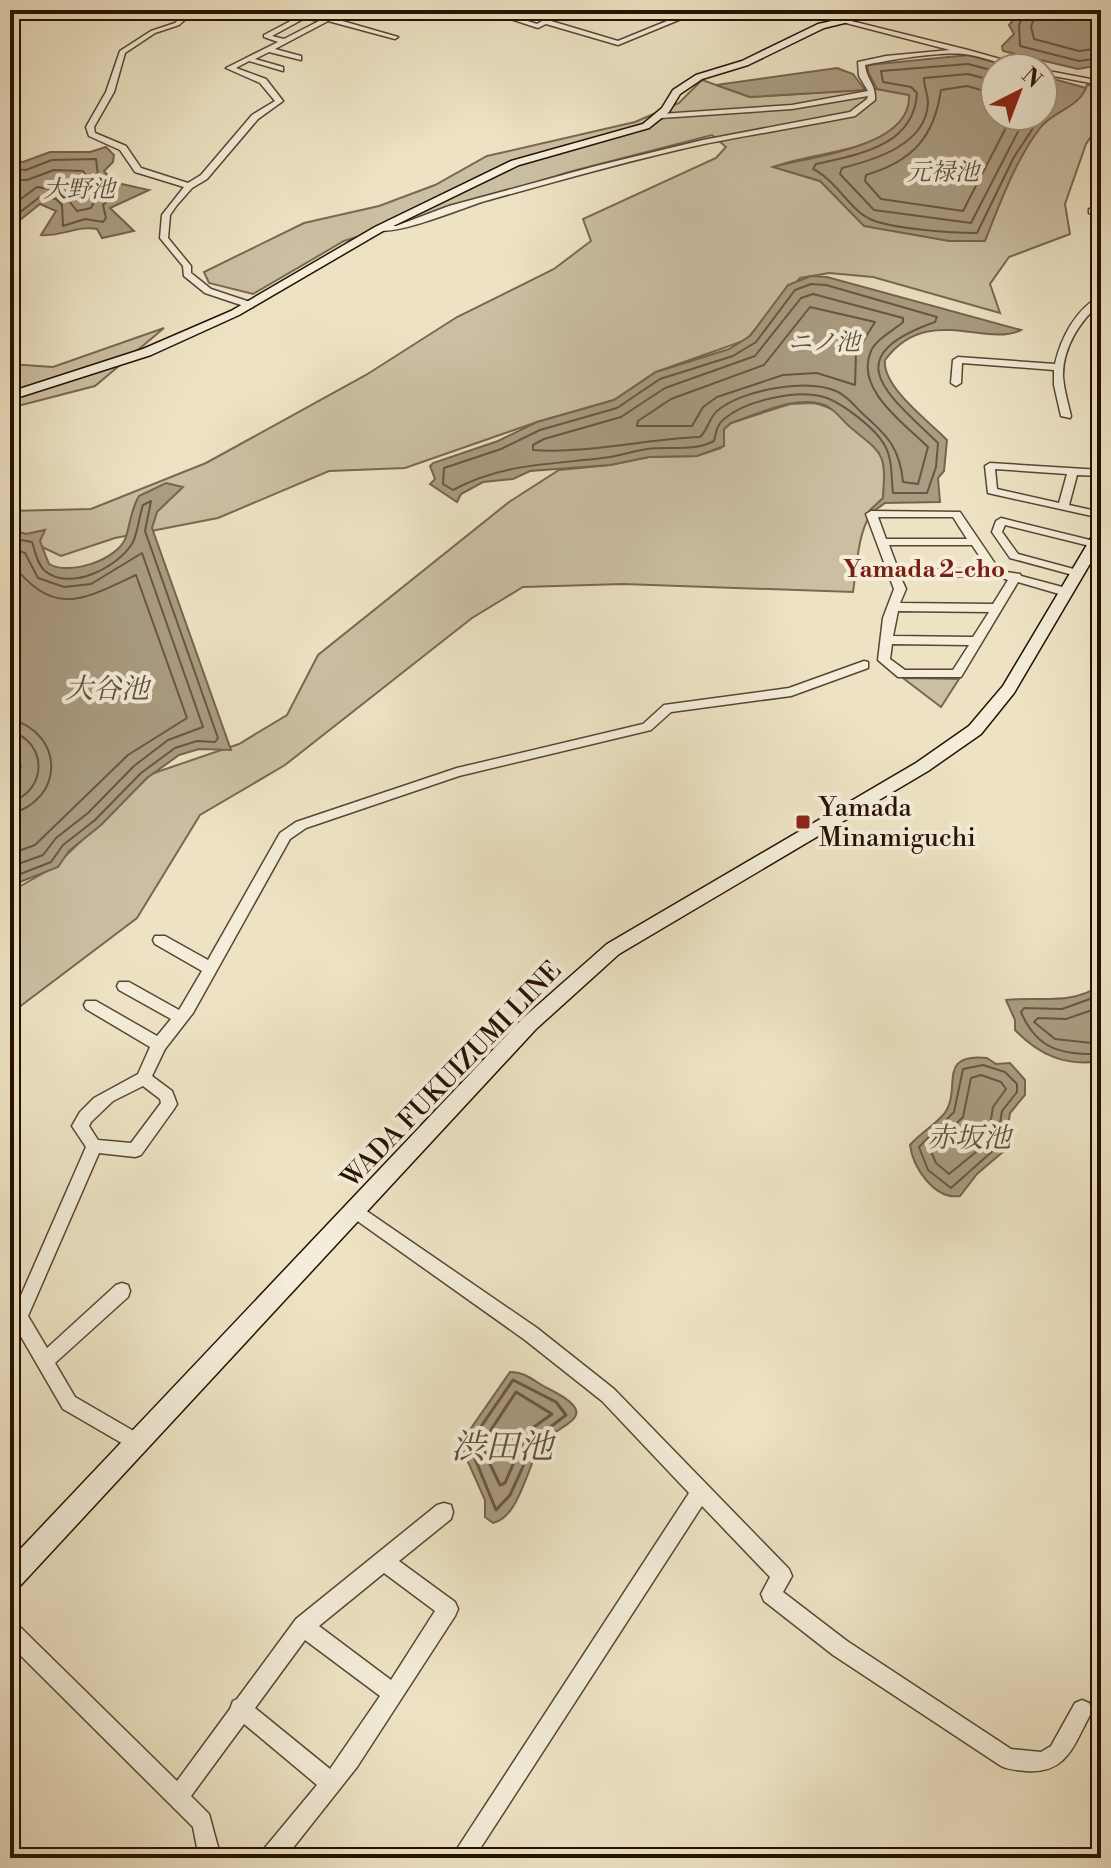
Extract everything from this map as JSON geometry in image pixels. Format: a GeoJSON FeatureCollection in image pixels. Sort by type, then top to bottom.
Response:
{"type":"FeatureCollection","features":[{"type":"Feature","properties":{"kind":"main road"},"geometry":{"type":"LineString","coordinates":[[1085,10],[1101,11]]}},
{"type":"Feature","properties":{"kind":"street"},"geometry":{"type":"LineString","coordinates":[[189,186],[138,170],[123,148],[92,134],[90,127],[110,92],[122,52],[153,32],[177,24],[193,10]]}},
{"type":"Feature","properties":{"kind":"street"},"geometry":{"type":"LineString","coordinates":[[250,305],[208,291],[187,274],[187,266],[164,238],[166,215],[189,186],[204,177],[255,117],[279,101],[263,81],[230,68],[340,10]]}},
{"type":"Feature","properties":{"kind":"street"},"geometry":{"type":"LineString","coordinates":[[486,10],[538,26],[549,23],[566,10]]}},
{"type":"Feature","properties":{"kind":"street"},"geometry":{"type":"LineString","coordinates":[[549,23],[618,43],[700,10]]}},
{"type":"Feature","properties":{"kind":"street"},"geometry":{"type":"LineString","coordinates":[[799,10],[979,55]]}},
{"type":"Feature","properties":{"kind":"street"},"geometry":{"type":"LineString","coordinates":[[10,396],[147,352],[250,305],[379,229],[515,163],[646,126],[661,116],[676,92],[687,83],[745,63],[805,31],[894,10]]}},
{"type":"Feature","properties":{"kind":"street"},"geometry":{"type":"LineString","coordinates":[[282,41],[266,36],[304,16],[395,37]]}},
{"type":"Feature","properties":{"kind":"street"},"geometry":{"type":"LineString","coordinates":[[249,59],[276,68],[295,57],[267,49]]}},
{"type":"Feature","properties":{"kind":"street"},"geometry":{"type":"LineString","coordinates":[[379,229],[397,228],[452,208],[596,168],[725,137],[834,119],[865,106],[871,93],[861,64],[886,58],[966,51]]}},
{"type":"Feature","properties":{"kind":"street"},"geometry":{"type":"LineString","coordinates":[[1059,75],[1101,83]]}},
{"type":"Feature","properties":{"kind":"street"},"geometry":{"type":"LineString","coordinates":[[661,116],[792,107],[871,93]]}},
{"type":"Feature","properties":{"kind":"street"},"geometry":{"type":"LineString","coordinates":[[1066,416],[1058,367],[1075,326],[1089,306],[1101,299]]}},
{"type":"Feature","properties":{"kind":"street"},"geometry":{"type":"LineString","coordinates":[[956,383],[958,360],[1058,367]]}},
{"type":"Feature","properties":{"kind":"street"},"geometry":{"type":"LineString","coordinates":[[1101,473],[990,466],[992,491],[1101,515]]}},
{"type":"Feature","properties":{"kind":"street"},"geometry":{"type":"LineString","coordinates":[[1063,507],[1073,471]]}},
{"type":"Feature","properties":{"kind":"street"},"geometry":{"type":"LineString","coordinates":[[996,573],[956,514],[871,514],[900,589],[893,607],[884,660],[902,674],[957,674],[1016,576]]}},
{"type":"Feature","properties":{"kind":"street"},"geometry":{"type":"LineString","coordinates":[[1077,573],[1014,556],[997,532],[1001,521],[1098,538]]}},
{"type":"Feature","properties":{"kind":"street","name":"WADA FUKUIZUMI LINE"},"geometry":{"type":"LineString","coordinates":[[10,1578],[529,1024],[613,949],[922,767],[975,730],[995,711],[1098,538]]}},
{"type":"Feature","properties":{"kind":"street"},"geometry":{"type":"LineString","coordinates":[[882,542],[975,542]]}},
{"type":"Feature","properties":{"kind":"street"},"geometry":{"type":"LineString","coordinates":[[894,572],[996,573],[1066,592]]}},
{"type":"Feature","properties":{"kind":"street"},"geometry":{"type":"LineString","coordinates":[[893,607],[995,608]]}},
{"type":"Feature","properties":{"kind":"street"},"geometry":{"type":"LineString","coordinates":[[887,640],[976,641]]}},
{"type":"Feature","properties":{"kind":"street"},"geometry":{"type":"LineString","coordinates":[[144,1078],[167,1096],[169,1104],[135,1150],[94,1146],[80,1126],[87,1110],[144,1078],[159,1045],[181,1018],[211,969],[285,836],[301,825],[457,772],[647,727],[668,708],[791,692],[864,665]]}},
{"type":"Feature","properties":{"kind":"street"},"geometry":{"type":"LineString","coordinates":[[160,940],[211,969]]}},
{"type":"Feature","properties":{"kind":"street"},"geometry":{"type":"LineString","coordinates":[[124,986],[181,1018]]}},
{"type":"Feature","properties":{"kind":"street"},"geometry":{"type":"LineString","coordinates":[[91,1005],[159,1045]]}},
{"type":"Feature","properties":{"kind":"street"},"geometry":{"type":"LineString","coordinates":[[94,1146],[13,1313],[69,1403],[138,1443]]}},
{"type":"Feature","properties":{"kind":"street"},"geometry":{"type":"LineString","coordinates":[[355,1210],[531,1334],[608,1395],[782,1576],[771,1594],[851,1656],[1008,1759],[1043,1762],[1058,1753],[1082,1710]]}},
{"type":"Feature","properties":{"kind":"street"},"geometry":{"type":"LineString","coordinates":[[44,1362],[122,1291]]}},
{"type":"Feature","properties":{"kind":"street"},"geometry":{"type":"LineString","coordinates":[[462,1858],[701,1491]]}},
{"type":"Feature","properties":{"kind":"street"},"geometry":{"type":"LineString","coordinates":[[177,1798],[303,1626],[444,1512]]}},
{"type":"Feature","properties":{"kind":"street"},"geometry":{"type":"LineString","coordinates":[[271,1858],[331,1783],[448,1609],[383,1561]]}},
{"type":"Feature","properties":{"kind":"street"},"geometry":{"type":"LineString","coordinates":[[303,1626],[392,1693]]}},
{"type":"Feature","properties":{"kind":"street"},"geometry":{"type":"LineString","coordinates":[[10,1631],[202,1821],[210,1858]]}},
{"type":"Feature","properties":{"kind":"street"},"geometry":{"type":"LineString","coordinates":[[240,1708],[331,1783]]}},
{"type":"Feature","properties":{"kind":"shaded area"},"geometry":{"type":"Polygon","coordinates":[[[702,80],[750,97],[877,89],[910,95],[906,114],[895,128],[878,139],[774,167],[820,181],[843,201],[984,241],[1017,164],[1034,135],[1036,132],[1059,132],[1059,113],[1073,103],[1087,85],[1101,86],[1101,122],[1086,144],[1065,204],[1070,234],[1009,257],[990,284],[1000,313],[873,277],[829,273],[800,278],[746,340],[656,372],[614,400],[537,422],[405,468],[329,471],[218,518],[115,538],[61,556],[10,532],[10,511],[91,509],[206,463],[366,375],[457,317],[554,269],[591,241],[583,219],[716,158],[726,147],[712,135],[569,172],[344,241],[253,294],[209,283],[204,272],[304,223],[379,206],[435,185],[487,156],[635,122],[679,103],[702,80]]]}},
{"type":"Feature","properties":{"kind":"shaded area"},"geometry":{"type":"Polygon","coordinates":[[[164,328],[95,386],[10,408],[10,364],[53,367],[164,328]]]}},
{"type":"Feature","properties":{"kind":"shaded area"},"geometry":{"type":"Polygon","coordinates":[[[813,403],[833,410],[854,424],[872,441],[883,464],[883,498],[863,530],[853,592],[623,584],[523,587],[472,618],[285,765],[200,815],[137,918],[10,1014],[10,892],[54,867],[151,774],[239,744],[287,715],[318,655],[509,502],[559,470],[649,457],[697,456],[721,448],[724,429],[731,423],[790,404],[813,403]]]}},
{"type":"Feature","properties":{"kind":"shaded area"},"geometry":{"type":"Polygon","coordinates":[[[903,678],[959,679],[941,707],[903,678]]]}},
{"type":"Feature","properties":{"kind":"water"},"geometry":{"type":"Polygon","coordinates":[[[1022,10],[1064,10],[1101,20],[1101,65],[1078,69],[1059,64],[1059,52],[1003,51],[1002,46],[1014,34],[1009,25],[1022,10]]]}},
{"type":"Feature","properties":{"kind":"water","name":"元禄池"},"geometry":{"type":"Polygon","coordinates":[[[969,55],[979,58],[979,132],[1037,132],[1009,183],[985,241],[949,241],[864,226],[820,181],[773,167],[856,147],[894,127],[906,113],[909,95],[877,89],[868,72],[868,65],[969,55]]]}},
{"type":"Feature","properties":{"kind":"water"},"geometry":{"type":"Polygon","coordinates":[[[837,68],[853,74],[865,90],[750,97],[716,85],[837,68]]]}},
{"type":"Feature","properties":{"kind":"water","name":"元禄池"},"geometry":{"type":"Polygon","coordinates":[[[1059,80],[1086,88],[1077,100],[1059,113],[1059,80]]]}},
{"type":"Feature","properties":{"kind":"water","name":"大野池"},"geometry":{"type":"Polygon","coordinates":[[[106,147],[114,155],[113,162],[104,171],[113,182],[149,190],[110,208],[134,231],[102,238],[97,229],[90,228],[41,235],[56,211],[40,204],[10,228],[10,162],[23,162],[50,152],[90,152],[106,147]]]}},
{"type":"Feature","properties":{"kind":"water","name":"ニノ池"},"geometry":{"type":"Polygon","coordinates":[[[811,276],[827,277],[1021,330],[990,334],[937,330],[901,343],[885,360],[886,370],[899,392],[947,440],[944,471],[938,478],[940,502],[885,503],[874,511],[870,510],[883,498],[884,471],[880,456],[870,443],[830,408],[804,402],[779,406],[731,423],[724,429],[724,446],[697,456],[649,457],[610,465],[530,471],[513,479],[483,482],[461,494],[457,502],[430,484],[435,479],[430,466],[433,463],[498,441],[537,422],[614,400],[656,372],[729,349],[750,336],[788,285],[811,276]]]}},
{"type":"Feature","properties":{"kind":"water","name":"大谷池"},"geometry":{"type":"Polygon","coordinates":[[[166,483],[183,487],[157,512],[152,528],[231,750],[199,749],[179,755],[147,778],[101,825],[69,851],[58,867],[10,886],[10,787],[17,777],[20,762],[10,748],[10,529],[26,534],[45,530],[40,541],[49,564],[68,568],[92,564],[121,545],[139,496],[166,483]]]}},
{"type":"Feature","properties":{"kind":"water"},"geometry":{"type":"Polygon","coordinates":[[[1101,985],[1101,1061],[1076,1062],[1054,1057],[1015,1030],[1015,1020],[1006,1000],[1066,998],[1101,985]]]}},
{"type":"Feature","properties":{"kind":"water","name":"赤坂池"},"geometry":{"type":"Polygon","coordinates":[[[987,1058],[996,1064],[1010,1063],[1025,1080],[1025,1095],[1010,1113],[1004,1151],[977,1174],[960,1196],[951,1196],[926,1180],[915,1163],[910,1145],[944,1114],[949,1104],[953,1075],[961,1061],[987,1058]]]}},
{"type":"Feature","properties":{"kind":"water","name":"渋田池"},"geometry":{"type":"Polygon","coordinates":[[[510,1372],[526,1375],[565,1398],[576,1412],[569,1423],[541,1444],[515,1503],[506,1516],[493,1523],[485,1517],[485,1500],[460,1444],[510,1372]]]}},
{"type":"Feature","properties":{"kind":"place","name":"Yamada Minamiguchi"},"geometry":{"type":"Point","coordinates":[803,822]}},
{"type":"Feature","properties":{"kind":"district","name":"Yamada 2-cho"},"geometry":{"type":"Point","coordinates":[924,569]}}]}
